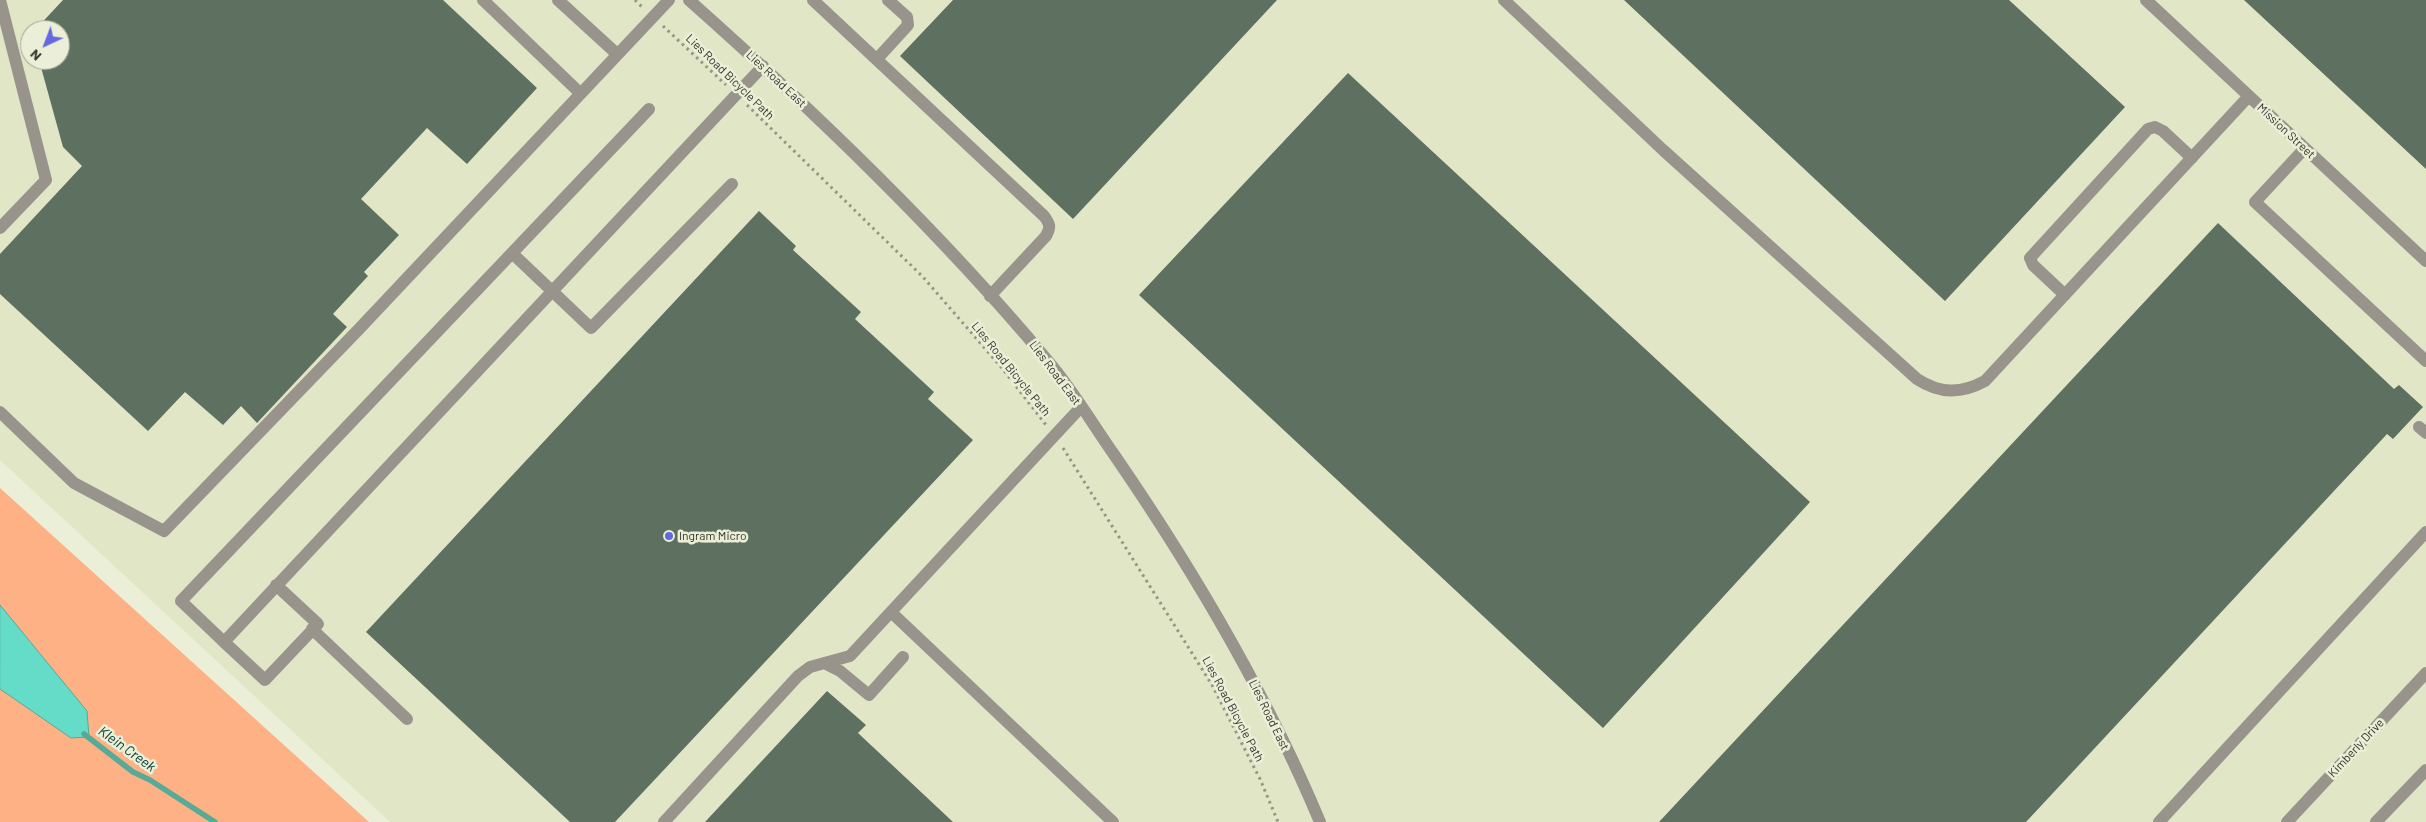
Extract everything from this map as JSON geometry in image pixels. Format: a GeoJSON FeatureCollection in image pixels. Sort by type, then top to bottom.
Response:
{"type":"FeatureCollection","features":[{"type":"Feature","properties":{"kind":"street"},"geometry":{"type":"LineString","coordinates":[[0,0],[46,180],[0,228]]}},
{"type":"Feature","properties":{"kind":"street"},"geometry":{"type":"LineString","coordinates":[[483,0],[580,93]]}},
{"type":"Feature","properties":{"kind":"street"},"geometry":{"type":"LineString","coordinates":[[558,0],[617,54]]}},
{"type":"Feature","properties":{"kind":"street"},"geometry":{"type":"LineString","coordinates":[[0,412],[74,483],[164,531],[360,328],[669,0]]}},
{"type":"Feature","properties":{"kind":"street","name":"Lies Road East"},"geometry":{"type":"LineString","coordinates":[[689,0],[763,66],[890,187],[1050,363],[1191,572],[1258,691],[1320,822]]}},
{"type":"Feature","properties":{"kind":"street"},"geometry":{"type":"LineString","coordinates":[[813,0],[1044,216],[1050,224],[1050,229],[1046,236],[990,296]]}},
{"type":"Feature","properties":{"kind":"street"},"geometry":{"type":"LineString","coordinates":[[877,59],[908,25],[907,17],[888,0]]}},
{"type":"Feature","properties":{"kind":"street"},"geometry":{"type":"LineString","coordinates":[[1504,0],[1670,156],[1917,379],[1927,386],[1944,391],[1956,392],[1969,389],[1985,381],[2249,96]]}},
{"type":"Feature","properties":{"kind":"street","name":"Mission Street"},"geometry":{"type":"LineString","coordinates":[[2146,0],[2426,261]]}},
{"type":"Feature","properties":{"kind":"street"},"geometry":{"type":"LineString","coordinates":[[224,642],[763,66]]}},
{"type":"Feature","properties":{"kind":"street"},"geometry":{"type":"LineString","coordinates":[[276,585],[318,624],[265,680],[181,601],[649,109]]}},
{"type":"Feature","properties":{"kind":"street"},"geometry":{"type":"LineString","coordinates":[[2065,295],[2032,265],[2030,258],[2148,130],[2155,127],[2163,131],[2192,158]]}},
{"type":"Feature","properties":{"kind":"street"},"geometry":{"type":"LineString","coordinates":[[2305,148],[2255,202],[2426,362]]}},
{"type":"Feature","properties":{"kind":"street"},"geometry":{"type":"LineString","coordinates":[[513,254],[551,293],[591,328],[732,184]]}},
{"type":"Feature","properties":{"kind":"street"},"geometry":{"type":"LineString","coordinates":[[664,822],[798,676],[810,667],[850,656],[1081,407]]}},
{"type":"Feature","properties":{"kind":"street"},"geometry":{"type":"LineString","coordinates":[[2159,822],[2426,532]]}},
{"type":"Feature","properties":{"kind":"street"},"geometry":{"type":"LineString","coordinates":[[891,612],[1113,822]]}},
{"type":"Feature","properties":{"kind":"street"},"geometry":{"type":"LineString","coordinates":[[312,629],[407,719]]}},
{"type":"Feature","properties":{"kind":"street"},"geometry":{"type":"LineString","coordinates":[[824,662],[840,671],[868,695],[903,657]]}},
{"type":"Feature","properties":{"kind":"street","name":"Kimberly Drive"},"geometry":{"type":"LineString","coordinates":[[2288,822],[2426,673]]}},
{"type":"Feature","properties":{"kind":"street"},"geometry":{"type":"LineString","coordinates":[[2376,822],[2426,770]]}},
{"type":"Feature","properties":{"kind":"path","name":"Lies Road Bicycle Path"},"geometry":{"type":"LineString","coordinates":[[635,0],[736,95],[923,277],[1001,367],[1054,436],[1095,497],[1212,685],[1260,779],[1278,822]]}},
{"type":"Feature","properties":{"kind":"shaded area"},"geometry":{"type":"Polygon","coordinates":[[[0,0],[2426,0],[2426,822],[390,822],[0,460],[0,0]]]}},
{"type":"Feature","properties":{"kind":"shaded area"},"geometry":{"type":"Polygon","coordinates":[[[0,488],[369,822],[0,822],[0,488]]]}},
{"type":"Feature","properties":{"kind":"water"},"geometry":{"type":"Polygon","coordinates":[[[0,605],[87,711],[89,737],[71,738],[0,689],[0,605]]]}},
{"type":"Feature","properties":{"kind":"building"},"geometry":{"type":"Polygon","coordinates":[[[63,0],[443,0],[537,88],[467,164],[427,128],[361,199],[399,235],[364,272],[368,276],[333,314],[347,327],[257,423],[241,406],[223,425],[185,392],[148,431],[0,294],[0,254],[82,166],[63,147],[42,70],[70,70],[70,20],[44,20],[63,0]]]}},
{"type":"Feature","properties":{"kind":"building"},"geometry":{"type":"Polygon","coordinates":[[[953,0],[1277,0],[1073,219],[900,56],[953,0]]]}},
{"type":"Feature","properties":{"kind":"building"},"geometry":{"type":"Polygon","coordinates":[[[1624,0],[2009,0],[2125,107],[1945,301],[1624,0]]]}},
{"type":"Feature","properties":{"kind":"building"},"geometry":{"type":"Polygon","coordinates":[[[2244,0],[2426,0],[2426,169],[2244,0]]]}},
{"type":"Feature","properties":{"kind":"building"},"geometry":{"type":"Polygon","coordinates":[[[1348,73],[1810,502],[1603,728],[1139,295],[1348,73]]]}},
{"type":"Feature","properties":{"kind":"building","name":"Ingram Micro"},"geometry":{"type":"Polygon","coordinates":[[[759,211],[796,246],[793,250],[861,312],[855,319],[934,392],[928,399],[973,440],[615,822],[570,822],[366,632],[759,211]]]}},
{"type":"Feature","properties":{"kind":"building"},"geometry":{"type":"Polygon","coordinates":[[[2218,223],[2394,389],[2399,385],[2423,407],[2393,439],[2387,434],[2026,822],[1659,822],[2218,223]]]}},
{"type":"Feature","properties":{"kind":"building"},"geometry":{"type":"Polygon","coordinates":[[[827,691],[866,725],[858,733],[953,822],[705,822],[827,691]]]}},
{"type":"Feature","properties":{"kind":"waterway","name":"Klein Creek"},"geometry":{"type":"LineString","coordinates":[[84,734],[133,772],[150,780],[215,822]]}},
{"type":"Feature","properties":{"kind":"place","name":"Ingram Micro"},"geometry":{"type":"Point","coordinates":[669,536]}}]}
